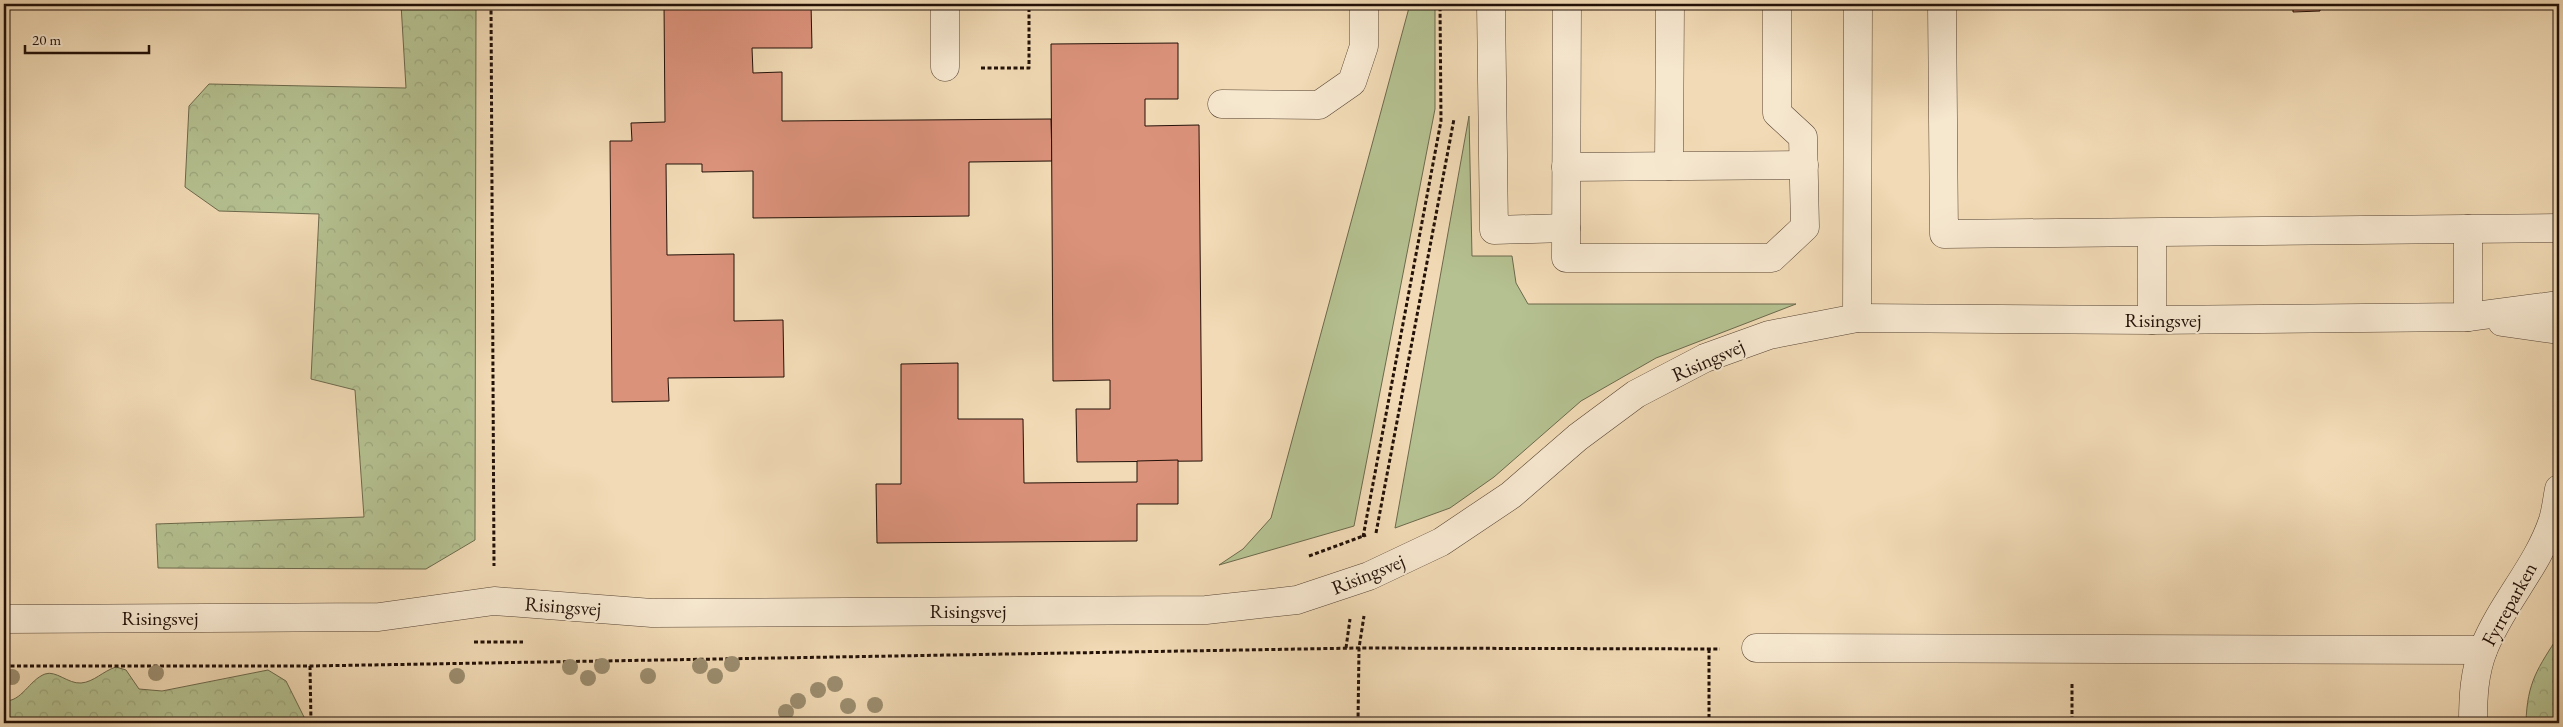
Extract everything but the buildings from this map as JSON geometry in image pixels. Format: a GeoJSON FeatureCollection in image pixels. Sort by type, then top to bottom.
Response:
{"type":"FeatureCollection","features":[{"type":"Feature","properties":{"kind":"street"},"geometry":{"type":"LineString","coordinates":[[945,4],[945,67]]}},
{"type":"Feature","properties":{"kind":"street"},"geometry":{"type":"LineString","coordinates":[[1222,104],[1319,105],[1352,82],[1364,46],[1364,4]]}},
{"type":"Feature","properties":{"kind":"street"},"geometry":{"type":"LineString","coordinates":[[1491,4],[1494,230],[1566,228]]}},
{"type":"Feature","properties":{"kind":"street"},"geometry":{"type":"LineString","coordinates":[[1567,4],[1566,258],[1772,258],[1805,227],[1803,137],[1777,113],[1777,4]]}},
{"type":"Feature","properties":{"kind":"street"},"geometry":{"type":"LineString","coordinates":[[1670,4],[1670,166]]}},
{"type":"Feature","properties":{"kind":"street"},"geometry":{"type":"LineString","coordinates":[[1857,318],[1858,4]]}},
{"type":"Feature","properties":{"kind":"street"},"geometry":{"type":"LineString","coordinates":[[1942,4],[1944,234],[2559,228]]}},
{"type":"Feature","properties":{"kind":"street"},"geometry":{"type":"LineString","coordinates":[[1566,167],[1804,165]]}},
{"type":"Feature","properties":{"kind":"street"},"geometry":{"type":"LineString","coordinates":[[2468,229],[2468,317]]}},
{"type":"Feature","properties":{"kind":"street"},"geometry":{"type":"LineString","coordinates":[[2152,233],[2152,320]]}},
{"type":"Feature","properties":{"kind":"street","name":"Risingsvej"},"geometry":{"type":"LineString","coordinates":[[4,619],[379,617],[494,601],[652,613],[1206,610],[1297,600],[1362,578],[1441,542],[1511,495],[1578,437],[1636,394],[1705,358],[1769,335],[1857,318],[2152,320],[2468,317],[2559,305]]}},
{"type":"Feature","properties":{"kind":"street","name":"Risingsvej"},"geometry":{"type":"LineString","coordinates":[[2468,317],[2559,330]]}},
{"type":"Feature","properties":{"kind":"street","name":"Fyrreparken"},"geometry":{"type":"LineString","coordinates":[[2473,723],[2473,687],[2483,650],[2496,620],[2542,544],[2553,520],[2559,490]]}},
{"type":"Feature","properties":{"kind":"street"},"geometry":{"type":"LineString","coordinates":[[1756,648],[2483,650]]}},
{"type":"Feature","properties":{"kind":"path"},"geometry":{"type":"LineString","coordinates":[[491,4],[494,601]]}},
{"type":"Feature","properties":{"kind":"path"},"geometry":{"type":"LineString","coordinates":[[945,67],[1029,68],[1029,4]]}},
{"type":"Feature","properties":{"kind":"path"},"geometry":{"type":"LineString","coordinates":[[1362,578],[1441,121],[1440,4]]}},
{"type":"Feature","properties":{"kind":"path"},"geometry":{"type":"LineString","coordinates":[[1346,648],[1362,578],[1455,116]]}},
{"type":"Feature","properties":{"kind":"path"},"geometry":{"type":"LineString","coordinates":[[1358,723],[1359,648],[1364,618]]}},
{"type":"Feature","properties":{"kind":"path"},"geometry":{"type":"LineString","coordinates":[[4,666],[310,666],[1346,648],[1756,648]]}},
{"type":"Feature","properties":{"kind":"path"},"geometry":{"type":"LineString","coordinates":[[1708,649],[1709,723]]}},
{"type":"Feature","properties":{"kind":"path"},"geometry":{"type":"LineString","coordinates":[[310,666],[311,723]]}},
{"type":"Feature","properties":{"kind":"green space"},"geometry":{"type":"Polygon","coordinates":[[[401,4],[476,4],[475,540],[426,569],[158,568],[156,524],[364,517],[355,390],[311,379],[319,214],[219,211],[185,187],[189,106],[209,84],[406,88],[401,4]]]}},
{"type":"Feature","properties":{"kind":"green space"},"geometry":{"type":"Polygon","coordinates":[[[1410,4],[1435,4],[1435,109],[1354,526],[1219,565],[1243,549],[1271,518],[1410,4]]]}},
{"type":"Feature","properties":{"kind":"green space"},"geometry":{"type":"Polygon","coordinates":[[[1469,116],[1472,256],[1512,256],[1516,283],[1528,304],[1796,304],[1656,358],[1581,401],[1494,477],[1450,508],[1395,528],[1469,116]]]}},
{"type":"Feature","properties":{"kind":"green space"},"geometry":{"type":"Polygon","coordinates":[[[2559,635],[2559,723],[2526,723],[2531,686],[2545,657],[2559,635]]]}},
{"type":"Feature","properties":{"kind":"green space"},"geometry":{"type":"Polygon","coordinates":[[[116,667],[126,670],[139,689],[162,691],[268,670],[286,681],[307,723],[4,723],[4,701],[16,698],[34,681],[45,674],[53,674],[76,683],[81,683],[90,681],[116,667]]]}}]}
